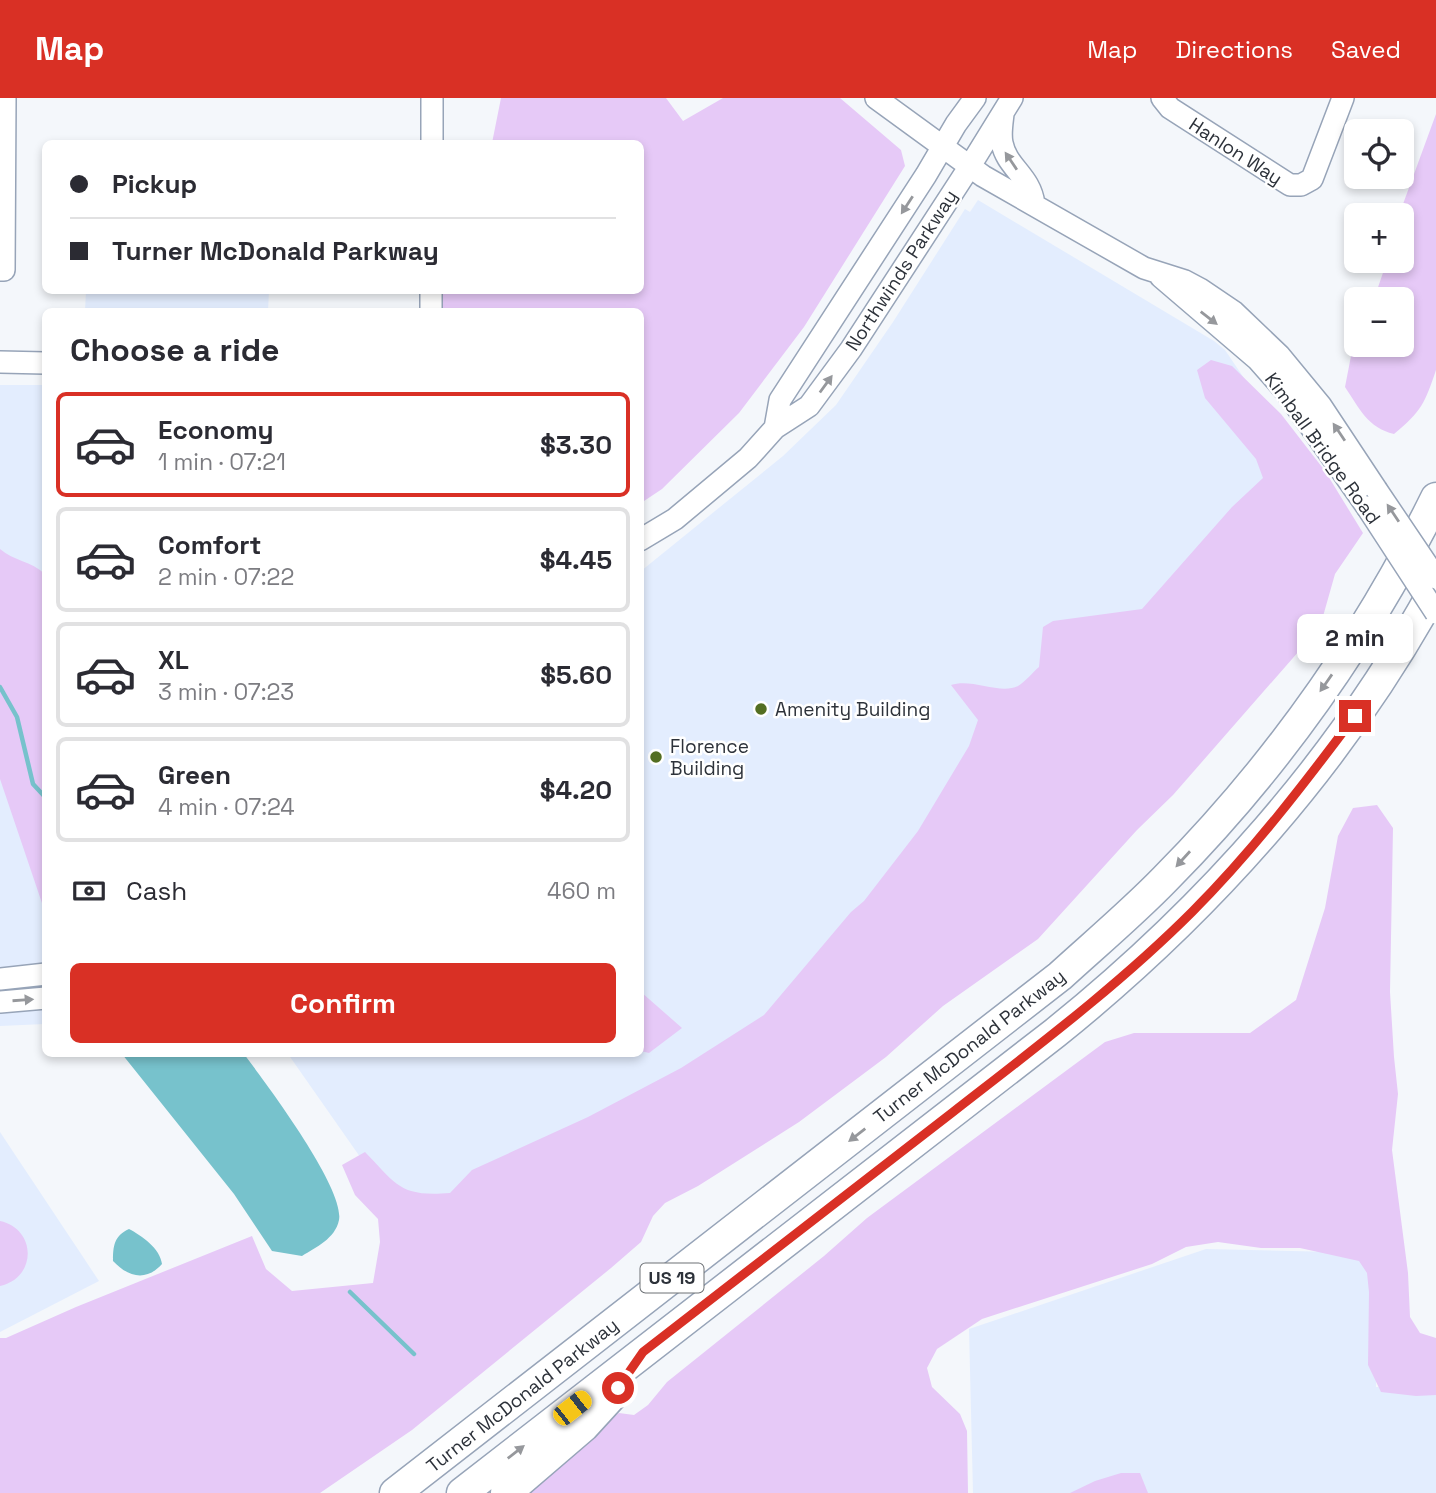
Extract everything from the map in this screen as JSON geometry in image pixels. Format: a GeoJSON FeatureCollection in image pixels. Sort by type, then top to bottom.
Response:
{"type":"FeatureCollection","features":[{"type":"Feature","properties":{"kind":"highway","name":"Turner McDonald Parkway"},"geometry":{"type":"LineString","coordinates":[[395,1493],[1050,984],[1119,923],[1167,877],[1281,746],[1359,636],[1393,581],[1436,498]]}},
{"type":"Feature","properties":{"kind":"highway","name":"Turner McDonald Parkway"},"geometry":{"type":"LineString","coordinates":[[462,1493],[1083,1010],[1192,912],[1269,826],[1318,766],[1390,665],[1436,587]]}},
{"type":"Feature","properties":{"kind":"highway"},"geometry":{"type":"LineString","coordinates":[[506,1493],[584,1426],[609,1400],[643,1352]]}},
{"type":"Feature","properties":{"kind":"street"},"geometry":{"type":"LineString","coordinates":[[0,270],[4,270],[5,98]]}},
{"type":"Feature","properties":{"kind":"street"},"geometry":{"type":"LineString","coordinates":[[432,98],[432,140]]}},
{"type":"Feature","properties":{"kind":"street","name":"Kimball Bridge Road"},"geometry":{"type":"LineString","coordinates":[[876,98],[983,176],[1157,273],[1258,360],[1436,578]]}},
{"type":"Feature","properties":{"kind":"street","name":"Northwinds Parkway"},"geometry":{"type":"LineString","coordinates":[[775,428],[780,400],[975,98]]}},
{"type":"Feature","properties":{"kind":"street","name":"Hanlon Way"},"geometry":{"type":"LineString","coordinates":[[1163,98],[1170,108],[1290,186],[1301,186],[1312,179],[1343,98]]}},
{"type":"Feature","properties":{"kind":"street"},"geometry":{"type":"LineString","coordinates":[[1007,106],[1001,142],[1013,166],[1030,185],[1034,204]]}},
{"type":"Feature","properties":{"kind":"street","name":"Northwinds Parkway"},"geometry":{"type":"LineString","coordinates":[[644,537],[686,510],[748,458],[775,428],[809,407],[851,349],[1007,106]]}},
{"type":"Feature","properties":{"kind":"street"},"geometry":{"type":"LineString","coordinates":[[0,362],[42,363]]}},
{"type":"Feature","properties":{"kind":"street","name":"Kimball Bridge Road"},"geometry":{"type":"LineString","coordinates":[[1372,498],[1436,613]]}},
{"type":"Feature","properties":{"kind":"street"},"geometry":{"type":"LineString","coordinates":[[0,978],[42,974]]}},
{"type":"Feature","properties":{"kind":"street"},"geometry":{"type":"LineString","coordinates":[[0,1002],[42,998]]}},
{"type":"Feature","properties":{"kind":"shaded area"},"geometry":{"type":"Polygon","coordinates":[[[501,98],[666,98],[683,121],[723,98],[840,98],[901,150],[905,166],[804,327],[739,413],[662,489],[644,501],[644,308],[439,308],[440,294],[644,294],[644,140],[493,140],[501,98]]]}},
{"type":"Feature","properties":{"kind":"shaded area"},"geometry":{"type":"Polygon","coordinates":[[[1436,114],[1436,370],[1421,406],[1394,434],[1371,422],[1345,387],[1351,357],[1414,357],[1414,287],[1378,287],[1383,273],[1414,273],[1414,203],[1403,203],[1409,189],[1414,189],[1414,174],[1436,114]]]}},
{"type":"Feature","properties":{"kind":"shaded area"},"geometry":{"type":"Polygon","coordinates":[[[978,200],[1214,341],[1225,350],[1296,455],[828,996],[414,1234],[290,1057],[644,1057],[644,569],[783,456],[836,405],[965,209],[970,212],[978,200]]]}},
{"type":"Feature","properties":{"kind":"shaded area"},"geometry":{"type":"Polygon","coordinates":[[[86,294],[269,294],[268,308],[85,308],[86,294]]]}},
{"type":"Feature","properties":{"kind":"shaded area"},"geometry":{"type":"Polygon","coordinates":[[[1211,360],[1232,366],[1281,414],[1325,471],[1363,533],[1335,574],[1320,627],[1173,795],[1137,830],[1038,939],[943,1006],[886,1057],[799,1122],[698,1186],[665,1203],[653,1216],[641,1242],[611,1268],[412,1430],[320,1493],[0,1493],[0,1338],[6,1338],[252,1236],[266,1269],[292,1291],[373,1283],[380,1242],[378,1219],[355,1195],[342,1165],[365,1152],[401,1186],[420,1193],[450,1193],[472,1170],[588,1117],[681,1068],[764,1015],[851,912],[864,901],[918,831],[969,746],[978,720],[951,685],[968,683],[1003,689],[1018,686],[1039,667],[1043,627],[1053,621],[1142,609],[1232,507],[1263,478],[1256,459],[1205,398],[1197,370],[1211,360]]]}},
{"type":"Feature","properties":{"kind":"shaded area"},"geometry":{"type":"Polygon","coordinates":[[[0,385],[42,385],[42,1024],[0,1026],[0,385]]]}},
{"type":"Feature","properties":{"kind":"shaded area"},"geometry":{"type":"Polygon","coordinates":[[[0,549],[42,572],[42,903],[0,779],[0,549]]]}},
{"type":"Feature","properties":{"kind":"shaded area"},"geometry":{"type":"Polygon","coordinates":[[[1377,805],[1393,828],[1390,992],[1398,1094],[1392,1150],[1408,1273],[1410,1317],[1420,1333],[1436,1338],[1436,1395],[1381,1392],[1368,1365],[1369,1292],[1367,1273],[1359,1261],[1300,1248],[1261,1248],[1218,1242],[1186,1247],[1152,1264],[982,1319],[937,1349],[927,1368],[932,1387],[960,1414],[967,1431],[968,1493],[517,1493],[591,1431],[619,1413],[634,1415],[648,1405],[667,1382],[824,1256],[867,1218],[1105,1042],[1134,1033],[1250,1033],[1296,1000],[1325,908],[1338,836],[1353,808],[1377,805]]]}},
{"type":"Feature","properties":{"kind":"shaded area"},"geometry":{"type":"Polygon","coordinates":[[[644,995],[682,1028],[649,1053],[644,1052],[644,995]]]}},
{"type":"Feature","properties":{"kind":"shaded area"},"geometry":{"type":"Polygon","coordinates":[[[0,1132],[99,1281],[0,1332],[0,1132]]]}},
{"type":"Feature","properties":{"kind":"shaded area"},"geometry":{"type":"Polygon","coordinates":[[[0,1221],[21,1233],[28,1254],[21,1274],[0,1286],[0,1221]]]}},
{"type":"Feature","properties":{"kind":"shaded area"},"geometry":{"type":"Polygon","coordinates":[[[1206,1249],[1378,1253],[1376,1387],[1436,1387],[1436,1493],[973,1493],[969,1329],[1206,1249]]]}},
{"type":"Feature","properties":{"kind":"shaded area"},"geometry":{"type":"Polygon","coordinates":[[[1121,1473],[1140,1473],[1148,1493],[1070,1493],[1095,1481],[1121,1473]]]}},
{"type":"Feature","properties":{"kind":"water"},"geometry":{"type":"Polygon","coordinates":[[[124,1057],[246,1057],[317,1161],[338,1205],[339,1220],[329,1237],[302,1256],[272,1251],[234,1194],[124,1057]]]}},
{"type":"Feature","properties":{"kind":"water"},"geometry":{"type":"Polygon","coordinates":[[[129,1229],[150,1243],[158,1253],[162,1264],[156,1270],[143,1275],[131,1274],[113,1261],[115,1242],[129,1229]]]}},
{"type":"Feature","properties":{"kind":"waterway"},"geometry":{"type":"LineString","coordinates":[[0,687],[17,717],[33,784],[42,794]]}},
{"type":"Feature","properties":{"kind":"waterway"},"geometry":{"type":"LineString","coordinates":[[350,1292],[414,1354]]}},
{"type":"Feature","properties":{"kind":"place","name":"Amenity Building"},"geometry":{"type":"Point","coordinates":[761,709]}},
{"type":"Feature","properties":{"kind":"place","name":"Florence Building"},"geometry":{"type":"Point","coordinates":[656,757]}},
{"type":"Feature","properties":{"kind":"route"},"geometry":{"type":"LineString","coordinates":[[618,1388],[643,1352],[1055,1032],[1128,972],[1192,912],[1278,817],[1355,716]]}}]}
